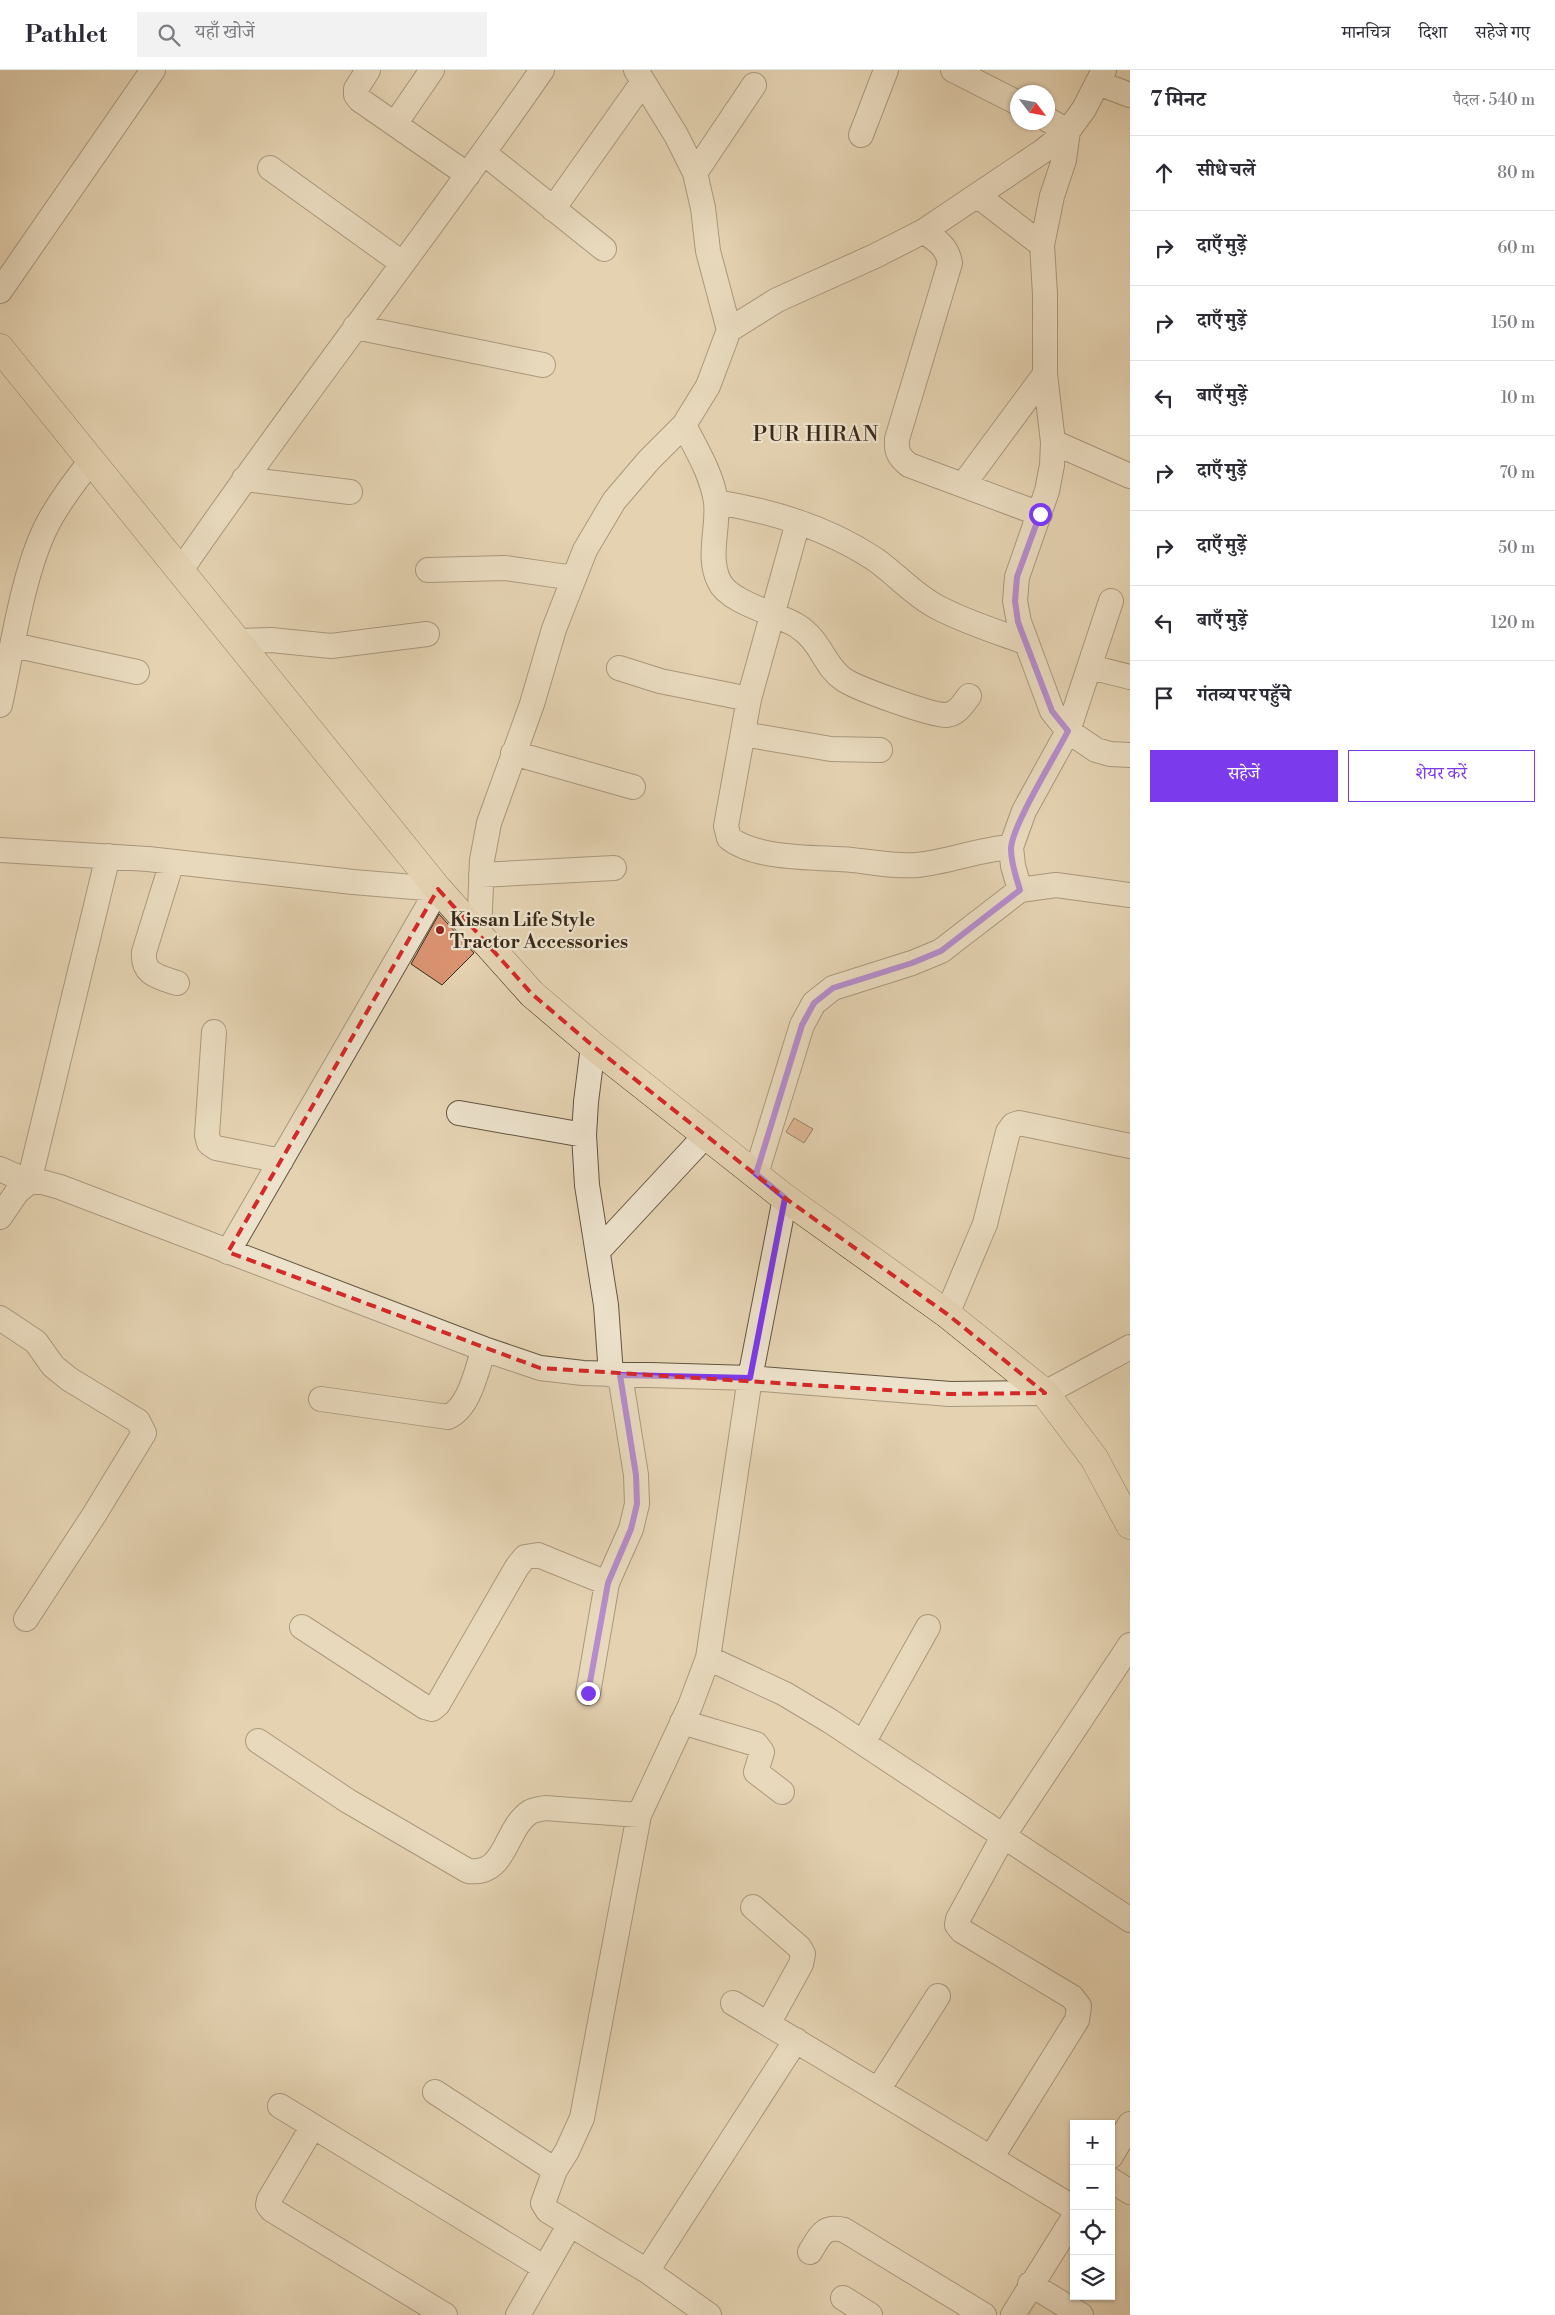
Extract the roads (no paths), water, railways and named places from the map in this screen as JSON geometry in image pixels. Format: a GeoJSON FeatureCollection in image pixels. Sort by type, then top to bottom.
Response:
{"type":"FeatureCollection","features":[{"type":"Feature","properties":{"kind":"main road"},"geometry":{"type":"LineString","coordinates":[[3,360],[91,461],[181,570],[478,936],[532,994],[593,1046],[785,1198],[947,1314],[1045,1393],[1094,1458],[1130,1525]]}},
{"type":"Feature","properties":{"kind":"street"},"geometry":{"type":"LineString","coordinates":[[0,291],[153,70]]}},
{"type":"Feature","properties":{"kind":"street"},"geometry":{"type":"LineString","coordinates":[[368,70],[356,90],[356,95],[468,174]]}},
{"type":"Feature","properties":{"kind":"street"},"geometry":{"type":"LineString","coordinates":[[395,124],[432,70]]}},
{"type":"Feature","properties":{"kind":"street"},"geometry":{"type":"LineString","coordinates":[[181,570],[244,479],[484,153],[542,70]]}},
{"type":"Feature","properties":{"kind":"street"},"geometry":{"type":"LineString","coordinates":[[861,135],[886,70]]}},
{"type":"Feature","properties":{"kind":"street"},"geometry":{"type":"LineString","coordinates":[[953,70],[1010,99]]}},
{"type":"Feature","properties":{"kind":"street"},"geometry":{"type":"LineString","coordinates":[[478,936],[481,875],[489,823],[532,704],[554,629],[585,550],[614,501],[649,460],[684,425],[708,386],[729,330],[708,251],[703,208],[694,173],[676,135],[639,76],[553,209]]}},
{"type":"Feature","properties":{"kind":"street"},"geometry":{"type":"LineString","coordinates":[[1130,95],[1101,76],[1068,131],[1064,160],[1050,204],[1042,245],[1045,294],[1045,374],[1053,442],[1052,465],[1040,514],[1017,577],[1015,601],[1018,622],[1052,711],[1068,731],[1096,750],[1110,754],[1130,755]]}},
{"type":"Feature","properties":{"kind":"street"},"geometry":{"type":"LineString","coordinates":[[694,173],[754,85]]}},
{"type":"Feature","properties":{"kind":"street"},"geometry":{"type":"LineString","coordinates":[[1055,124],[1068,131]]}},
{"type":"Feature","properties":{"kind":"street"},"geometry":{"type":"LineString","coordinates":[[729,330],[777,300],[924,231],[978,196],[1068,131]]}},
{"type":"Feature","properties":{"kind":"street"},"geometry":{"type":"LineString","coordinates":[[484,153],[604,250]]}},
{"type":"Feature","properties":{"kind":"street"},"geometry":{"type":"LineString","coordinates":[[270,168],[402,263]]}},
{"type":"Feature","properties":{"kind":"street"},"geometry":{"type":"LineString","coordinates":[[978,196],[1042,245]]}},
{"type":"Feature","properties":{"kind":"street"},"geometry":{"type":"LineString","coordinates":[[924,231],[942,244],[948,252],[950,263],[896,449],[899,457],[909,465],[1040,514]]}},
{"type":"Feature","properties":{"kind":"street"},"geometry":{"type":"LineString","coordinates":[[355,327],[544,365]]}},
{"type":"Feature","properties":{"kind":"street"},"geometry":{"type":"LineString","coordinates":[[963,485],[1045,374]]}},
{"type":"Feature","properties":{"kind":"street"},"geometry":{"type":"LineString","coordinates":[[684,425],[708,472],[716,502],[715,568],[719,582],[732,595],[773,613],[810,636],[831,668],[843,679],[859,686],[932,712],[946,715],[956,712],[969,696]]}},
{"type":"Feature","properties":{"kind":"street"},"geometry":{"type":"LineString","coordinates":[[1053,442],[1130,476]]}},
{"type":"Feature","properties":{"kind":"street"},"geometry":{"type":"LineString","coordinates":[[0,705],[29,574],[45,529],[64,494],[91,461]]}},
{"type":"Feature","properties":{"kind":"street"},"geometry":{"type":"LineString","coordinates":[[244,479],[350,492]]}},
{"type":"Feature","properties":{"kind":"street"},"geometry":{"type":"LineString","coordinates":[[716,502],[776,513],[846,541],[878,562],[934,606],[966,622],[1026,642]]}},
{"type":"Feature","properties":{"kind":"street"},"geometry":{"type":"LineString","coordinates":[[798,522],[749,699],[726,826],[729,838],[738,846],[785,856],[917,865],[989,848],[1011,847]]}},
{"type":"Feature","properties":{"kind":"street"},"geometry":{"type":"LineString","coordinates":[[428,570],[505,568],[574,578]]}},
{"type":"Feature","properties":{"kind":"street"},"geometry":{"type":"LineString","coordinates":[[1020,890],[1013,866],[1011,847],[1024,812],[1068,731],[1111,601]]}},
{"type":"Feature","properties":{"kind":"street"},"geometry":{"type":"LineString","coordinates":[[237,641],[271,640],[332,646],[427,634]]}},
{"type":"Feature","properties":{"kind":"street"},"geometry":{"type":"LineString","coordinates":[[13,646],[138,672]]}},
{"type":"Feature","properties":{"kind":"street"},"geometry":{"type":"LineString","coordinates":[[1090,667],[1130,677]]}},
{"type":"Feature","properties":{"kind":"street"},"geometry":{"type":"LineString","coordinates":[[619,668],[660,681],[749,699]]}},
{"type":"Feature","properties":{"kind":"street"},"geometry":{"type":"LineString","coordinates":[[743,734],[831,749],[880,750]]}},
{"type":"Feature","properties":{"kind":"street"},"geometry":{"type":"LineString","coordinates":[[513,753],[633,787]]}},
{"type":"Feature","properties":{"kind":"street"},"geometry":{"type":"LineString","coordinates":[[0,850],[108,856],[353,882],[438,888],[228,1252]]}},
{"type":"Feature","properties":{"kind":"street"},"geometry":{"type":"LineString","coordinates":[[0,1217],[16,1192],[29,1182],[108,856]]}},
{"type":"Feature","properties":{"kind":"street"},"geometry":{"type":"LineString","coordinates":[[172,862],[144,952],[143,964],[148,971],[177,983]]}},
{"type":"Feature","properties":{"kind":"street"},"geometry":{"type":"LineString","coordinates":[[481,875],[614,868]]}},
{"type":"Feature","properties":{"kind":"street"},"geometry":{"type":"LineString","coordinates":[[756,1174],[802,1025],[814,1003],[833,988],[912,963],[941,951],[1020,890],[1056,885],[1130,895]]}},
{"type":"Feature","properties":{"kind":"street"},"geometry":{"type":"LineString","coordinates":[[214,1032],[207,1136],[209,1143],[216,1148],[281,1161]]}},
{"type":"Feature","properties":{"kind":"street"},"geometry":{"type":"LineString","coordinates":[[588,1693],[608,1583],[631,1529],[637,1504],[636,1475],[616,1375],[599,1250],[587,1185],[584,1135],[593,1046]]}},
{"type":"Feature","properties":{"kind":"street"},"geometry":{"type":"LineString","coordinates":[[459,1113],[584,1135]]}},
{"type":"Feature","properties":{"kind":"street"},"geometry":{"type":"LineString","coordinates":[[947,1314],[985,1224],[1008,1132],[1013,1125],[1019,1122],[1130,1146]]}},
{"type":"Feature","properties":{"kind":"street"},"geometry":{"type":"LineString","coordinates":[[599,1250],[706,1134]]}},
{"type":"Feature","properties":{"kind":"street"},"geometry":{"type":"LineString","coordinates":[[0,1170],[29,1182],[42,1182],[60,1187],[484,1349],[540,1368],[616,1375],[750,1378],[950,1394],[1045,1393],[1130,1347]]}},
{"type":"Feature","properties":{"kind":"street"},"geometry":{"type":"LineString","coordinates":[[710,2315],[647,2271],[548,2211],[543,2203],[555,2170],[567,2151],[582,2118],[640,1815],[682,1722],[708,1658],[750,1378],[785,1198]]}},
{"type":"Feature","properties":{"kind":"street"},"geometry":{"type":"LineString","coordinates":[[0,1318],[36,1342],[53,1366],[69,1379],[138,1421],[143,1426],[144,1433],[90,1522],[26,1619]]}},
{"type":"Feature","properties":{"kind":"street"},"geometry":{"type":"LineString","coordinates":[[320,1399],[448,1417],[458,1413],[464,1402],[484,1349]]}},
{"type":"Feature","properties":{"kind":"street"},"geometry":{"type":"LineString","coordinates":[[302,1627],[425,1707],[432,1709],[438,1704],[516,1567],[526,1557],[538,1555],[608,1583]]}},
{"type":"Feature","properties":{"kind":"street"},"geometry":{"type":"LineString","coordinates":[[863,1743],[928,1628]]}},
{"type":"Feature","properties":{"kind":"street"},"geometry":{"type":"LineString","coordinates":[[991,2158],[1077,2020],[1079,2006],[1072,1997],[962,1931],[957,1925],[958,1919],[1004,1835],[1130,1645]]}},
{"type":"Feature","properties":{"kind":"street"},"geometry":{"type":"LineString","coordinates":[[708,1658],[785,1694],[1004,1835],[1130,1920]]}},
{"type":"Feature","properties":{"kind":"street"},"geometry":{"type":"LineString","coordinates":[[682,1722],[756,1744],[762,1752],[756,1772],[782,1792]]}},
{"type":"Feature","properties":{"kind":"street"},"geometry":{"type":"LineString","coordinates":[[258,1741],[348,1801],[468,1871],[480,1873],[491,1868],[520,1822],[531,1812],[545,1808],[640,1815]]}},
{"type":"Feature","properties":{"kind":"street"},"geometry":{"type":"LineString","coordinates":[[753,1907],[799,1947],[802,1954],[801,1964],[768,2024]]}},
{"type":"Feature","properties":{"kind":"street"},"geometry":{"type":"LineString","coordinates":[[878,2090],[938,1996]]}},
{"type":"Feature","properties":{"kind":"street"},"geometry":{"type":"LineString","coordinates":[[733,2003],[1070,2206]]}},
{"type":"Feature","properties":{"kind":"street"},"geometry":{"type":"LineString","coordinates":[[647,2271],[796,2040]]}},
{"type":"Feature","properties":{"kind":"street"},"geometry":{"type":"LineString","coordinates":[[435,2092],[555,2170]]}},
{"type":"Feature","properties":{"kind":"street"},"geometry":{"type":"LineString","coordinates":[[280,2106],[545,2268]]}},
{"type":"Feature","properties":{"kind":"street"},"geometry":{"type":"LineString","coordinates":[[1115,2149],[1130,2124]]}},
{"type":"Feature","properties":{"kind":"street"},"geometry":{"type":"LineString","coordinates":[[313,2126],[269,2200],[268,2205],[272,2210],[445,2315]]}},
{"type":"Feature","properties":{"kind":"street"},"geometry":{"type":"LineString","coordinates":[[1115,2183],[1130,2192]]}},
{"type":"Feature","properties":{"kind":"street"},"geometry":{"type":"LineString","coordinates":[[1013,2315],[1030,2284],[1070,2223]]}},
{"type":"Feature","properties":{"kind":"street"},"geometry":{"type":"LineString","coordinates":[[518,2315],[570,2224]]}},
{"type":"Feature","properties":{"kind":"street"},"geometry":{"type":"LineString","coordinates":[[810,2252],[824,2231],[833,2227],[844,2230],[984,2315]]}},
{"type":"Feature","properties":{"kind":"street"},"geometry":{"type":"LineString","coordinates":[[1030,2284],[1080,2315]]}},
{"type":"Feature","properties":{"kind":"street"},"geometry":{"type":"LineString","coordinates":[[843,2298],[870,2315]]}},
{"type":"Feature","properties":{"kind":"place","name":"Kissan Life Style Tractor Accessories"},"geometry":{"type":"Point","coordinates":[440,930]}},
{"type":"Feature","properties":{"kind":"district","name":"PUR HIRAN"},"geometry":{"type":"Point","coordinates":[816,434]}}]}
